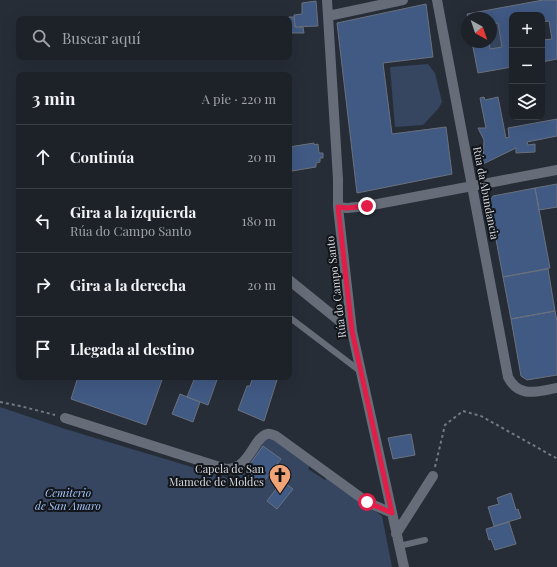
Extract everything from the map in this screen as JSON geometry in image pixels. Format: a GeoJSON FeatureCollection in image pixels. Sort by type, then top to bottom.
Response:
{"type":"FeatureCollection","features":[{"type":"Feature","properties":{"kind":"street","name":"Rúa do Campo Santo"},"geometry":{"type":"LineString","coordinates":[[327,0],[338,207],[352,331],[404,567]]}},
{"type":"Feature","properties":{"kind":"street"},"geometry":{"type":"LineString","coordinates":[[328,16],[403,0]]}},
{"type":"Feature","properties":{"kind":"street","name":"Rúa da Abundancia"},"geometry":{"type":"LineString","coordinates":[[437,0],[506,371],[511,383],[520,391],[526,392],[557,388]]}},
{"type":"Feature","properties":{"kind":"street"},"geometry":{"type":"LineString","coordinates":[[338,207],[352,208],[367,206],[557,170]]}},
{"type":"Feature","properties":{"kind":"street"},"geometry":{"type":"LineString","coordinates":[[292,282],[352,331]]}},
{"type":"Feature","properties":{"kind":"street"},"geometry":{"type":"LineString","coordinates":[[65,418],[226,470],[232,469],[246,460],[261,438],[266,434],[271,434],[276,436],[367,502],[392,513]]}},
{"type":"Feature","properties":{"kind":"street"},"geometry":{"type":"LineString","coordinates":[[396,534],[433,476]]}},
{"type":"Feature","properties":{"kind":"lane"},"geometry":{"type":"LineString","coordinates":[[292,319],[360,371]]}},
{"type":"Feature","properties":{"kind":"lane"},"geometry":{"type":"LineString","coordinates":[[399,546],[425,540]]}},
{"type":"Feature","properties":{"kind":"path"},"geometry":{"type":"LineString","coordinates":[[0,402],[65,418]]}},
{"type":"Feature","properties":{"kind":"path"},"geometry":{"type":"LineString","coordinates":[[433,476],[445,425],[463,411],[481,416],[556,458],[557,461]]}},
{"type":"Feature","properties":{"kind":"green space"},"geometry":{"type":"Polygon","coordinates":[[[497,23],[502,47],[497,48],[497,23]]]}},
{"type":"Feature","properties":{"kind":"green space"},"geometry":{"type":"Polygon","coordinates":[[[428,64],[435,73],[442,102],[438,109],[423,125],[395,127],[390,67],[428,64]]]}},
{"type":"Feature","properties":{"kind":"green space","name":"Cemiterio de San Amaro"},"geometry":{"type":"Polygon","coordinates":[[[0,407],[62,428],[235,480],[266,439],[275,437],[311,464],[308,469],[325,480],[328,476],[382,516],[392,567],[0,567],[0,407]]]}},
{"type":"Feature","properties":{"kind":"building"},"geometry":{"type":"Polygon","coordinates":[[[543,0],[557,0],[557,59],[545,61],[545,40],[552,39],[549,21],[545,22],[545,12],[509,12],[509,68],[478,73],[473,48],[490,49],[502,47],[497,23],[497,12],[478,12],[543,0]]]}},
{"type":"Feature","properties":{"kind":"building"},"geometry":{"type":"Polygon","coordinates":[[[316,1],[318,26],[295,27],[294,15],[302,14],[302,3],[316,1]]]}},
{"type":"Feature","properties":{"kind":"building"},"geometry":{"type":"Polygon","coordinates":[[[426,4],[433,57],[383,63],[392,134],[446,127],[452,174],[357,193],[337,23],[426,4]]]}},
{"type":"Feature","properties":{"kind":"building"},"geometry":{"type":"Polygon","coordinates":[[[292,17],[294,17],[295,27],[303,27],[304,33],[292,33],[292,17]]]}},
{"type":"Feature","properties":{"kind":"building"},"geometry":{"type":"Polygon","coordinates":[[[484,97],[485,100],[498,97],[506,138],[509,137],[508,128],[557,119],[557,136],[527,142],[528,145],[535,144],[535,152],[516,153],[516,148],[483,164],[484,140],[478,128],[486,128],[480,98],[484,97]]]}},
{"type":"Feature","properties":{"kind":"building"},"geometry":{"type":"Polygon","coordinates":[[[314,143],[314,145],[318,144],[319,153],[323,153],[323,158],[320,158],[320,162],[316,163],[316,167],[292,171],[292,147],[314,143]]]}},
{"type":"Feature","properties":{"kind":"building"},"geometry":{"type":"Polygon","coordinates":[[[557,184],[557,207],[539,210],[535,188],[557,184]]]}},
{"type":"Feature","properties":{"kind":"building"},"geometry":{"type":"Polygon","coordinates":[[[535,188],[550,268],[503,277],[489,202],[493,196],[535,188]]]}},
{"type":"Feature","properties":{"kind":"building"},"geometry":{"type":"Polygon","coordinates":[[[548,269],[555,311],[511,319],[503,277],[548,269]]]}},
{"type":"Feature","properties":{"kind":"building"},"geometry":{"type":"Polygon","coordinates":[[[555,311],[557,321],[557,375],[527,380],[521,376],[511,319],[555,311]]]}},
{"type":"Feature","properties":{"kind":"building"},"geometry":{"type":"Polygon","coordinates":[[[77,380],[162,380],[146,425],[71,399],[77,380]]]}},
{"type":"Feature","properties":{"kind":"building"},"geometry":{"type":"Polygon","coordinates":[[[194,380],[217,380],[208,405],[187,397],[194,380]]]}},
{"type":"Feature","properties":{"kind":"building"},"geometry":{"type":"Polygon","coordinates":[[[252,380],[277,380],[264,421],[238,410],[247,386],[250,386],[252,380]]]}},
{"type":"Feature","properties":{"kind":"building"},"geometry":{"type":"Polygon","coordinates":[[[180,394],[200,402],[193,422],[172,414],[180,394]]]}},
{"type":"Feature","properties":{"kind":"building"},"geometry":{"type":"Polygon","coordinates":[[[411,434],[415,455],[393,459],[388,438],[411,434]]]}},
{"type":"Feature","properties":{"kind":"building"},"geometry":{"type":"Polygon","coordinates":[[[263,446],[281,459],[262,484],[251,475],[254,472],[248,467],[263,446]]]}},
{"type":"Feature","properties":{"kind":"building","name":"Capela de San Mamede de Moldes"},"geometry":{"type":"Polygon","coordinates":[[[282,481],[293,489],[277,509],[267,501],[282,481]]]}},
{"type":"Feature","properties":{"kind":"building"},"geometry":{"type":"Polygon","coordinates":[[[511,493],[516,510],[518,509],[521,518],[494,526],[488,507],[499,504],[497,498],[511,493]]]}},
{"type":"Feature","properties":{"kind":"building"},"geometry":{"type":"Polygon","coordinates":[[[509,522],[516,544],[495,550],[491,539],[489,540],[486,529],[509,522]]]}},
{"type":"Feature","properties":{"kind":"place","name":"Capela de San Mamede de Moldes"},"geometry":{"type":"Point","coordinates":[280,494]}},
{"type":"Feature","properties":{"kind":"route"},"geometry":{"type":"LineString","coordinates":[[367,206],[347,208],[338,207],[352,331],[392,513],[367,502]]}}]}
